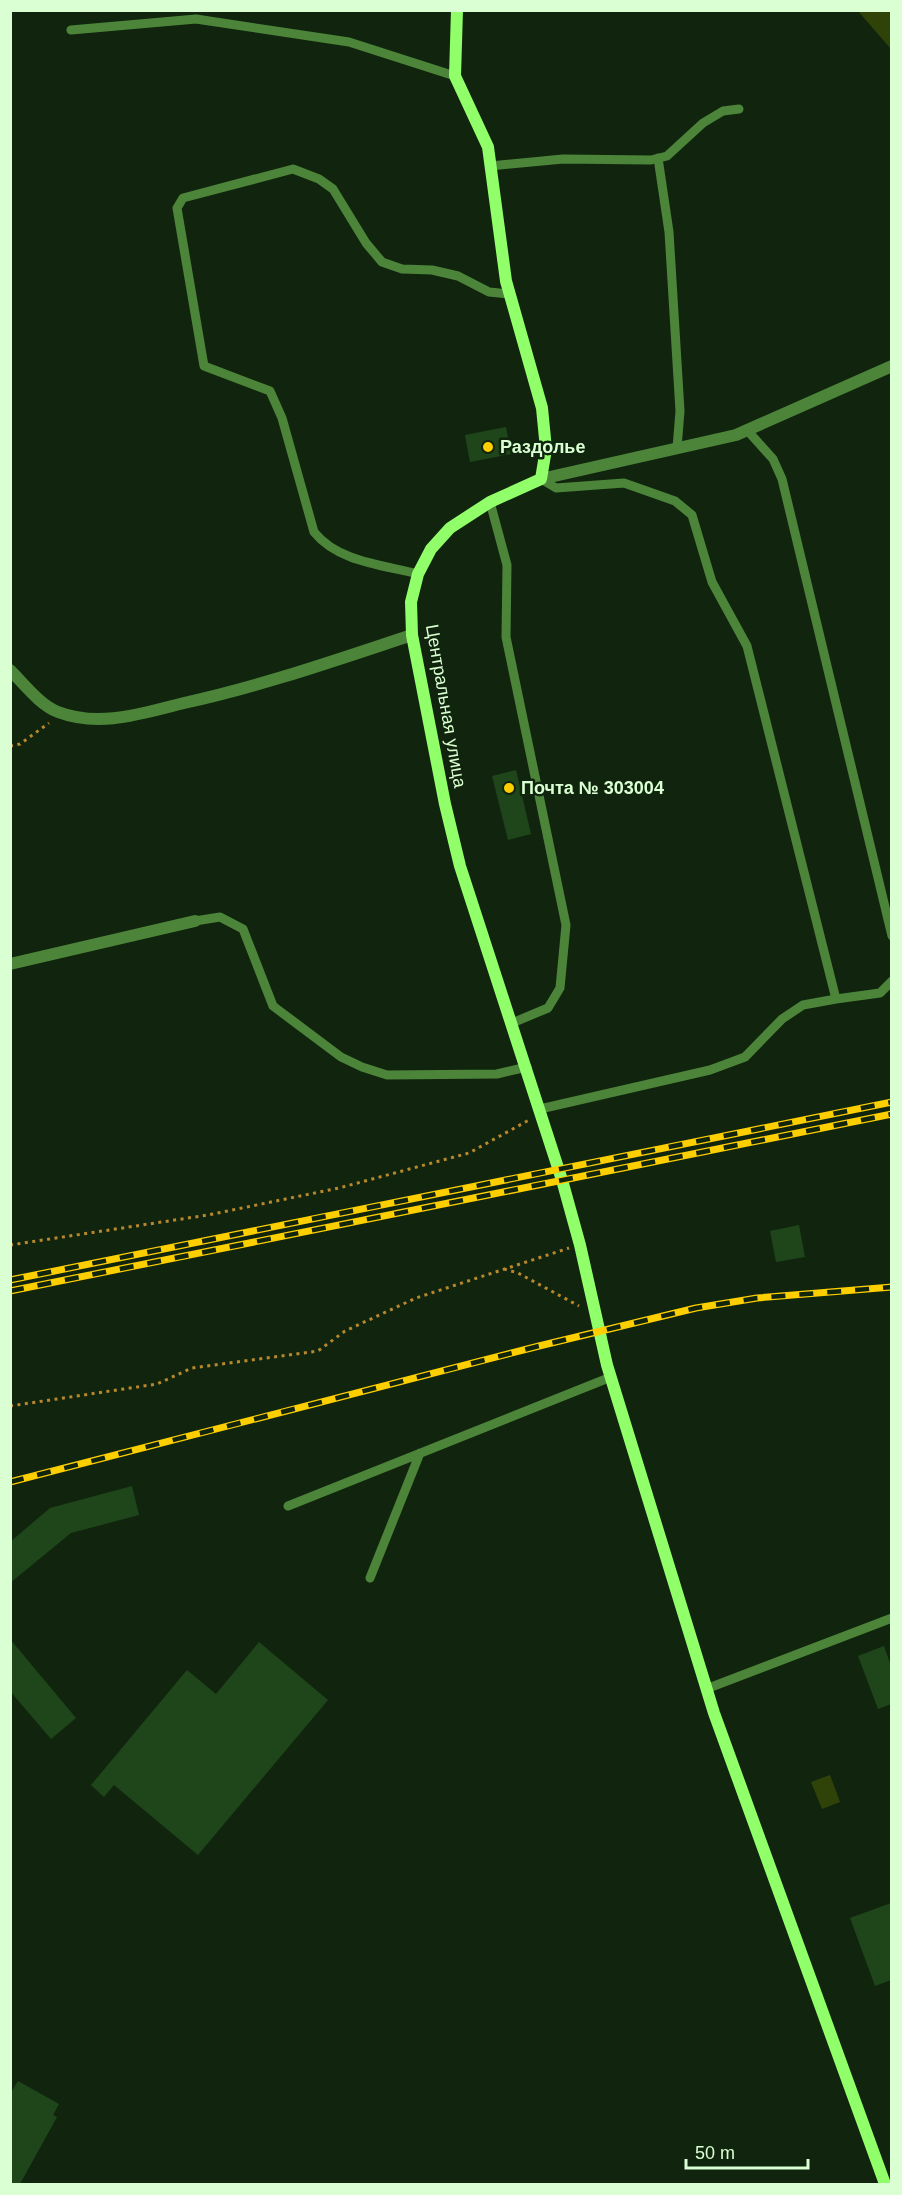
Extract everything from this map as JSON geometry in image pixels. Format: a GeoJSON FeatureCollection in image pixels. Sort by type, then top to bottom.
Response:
{"type":"FeatureCollection","features":[{"type":"Feature","properties":{"kind":"street"},"geometry":{"type":"LineString","coordinates":[[457,10],[455,76],[488,147],[509,294],[542,408],[546,449],[541,478]]}},
{"type":"Feature","properties":{"kind":"street","name":"Центральная улица"},"geometry":{"type":"LineString","coordinates":[[885,2184],[706,1689],[611,1377],[580,1245],[541,1112],[460,866],[445,804],[412,635],[411,602],[418,574],[431,549],[450,528],[490,502],[541,478],[747,430],[891,366]]}},
{"type":"Feature","properties":{"kind":"street"},"geometry":{"type":"LineString","coordinates":[[10,670],[34,695],[57,712],[85,719],[118,719],[249,688],[412,635]]}},
{"type":"Feature","properties":{"kind":"street"},"geometry":{"type":"LineString","coordinates":[[10,964],[195,921]]}},
{"type":"Feature","properties":{"kind":"lane"},"geometry":{"type":"LineString","coordinates":[[71,30],[196,19],[349,42],[455,76]]}},
{"type":"Feature","properties":{"kind":"lane"},"geometry":{"type":"LineString","coordinates":[[490,166],[563,159],[668,156],[703,123],[723,111],[739,109]]}},
{"type":"Feature","properties":{"kind":"lane"},"geometry":{"type":"LineString","coordinates":[[658,158],[669,232],[680,411],[677,448]]}},
{"type":"Feature","properties":{"kind":"lane"},"geometry":{"type":"LineString","coordinates":[[418,574],[346,556],[322,542],[314,532],[282,418],[270,392],[204,366],[177,208],[183,198],[294,170],[319,178],[333,189],[366,243],[382,262],[402,269],[432,270],[458,276],[489,292],[509,294]]}},
{"type":"Feature","properties":{"kind":"lane"},"geometry":{"type":"LineString","coordinates":[[747,430],[773,459],[782,479],[891,936]]}},
{"type":"Feature","properties":{"kind":"lane"},"geometry":{"type":"LineString","coordinates":[[541,478],[556,488],[624,483],[675,501],[692,515],[712,582],[747,645],[836,999]]}},
{"type":"Feature","properties":{"kind":"lane"},"geometry":{"type":"LineString","coordinates":[[490,502],[507,565],[506,637],[566,925],[560,988],[548,1008],[512,1023]]}},
{"type":"Feature","properties":{"kind":"lane"},"geometry":{"type":"LineString","coordinates":[[195,921],[220,917],[243,929],[273,1006],[341,1057],[362,1067],[387,1075],[497,1074],[527,1067]]}},
{"type":"Feature","properties":{"kind":"lane"},"geometry":{"type":"LineString","coordinates":[[541,1112],[710,1070],[745,1058],[782,1019],[803,1005],[880,993],[891,981]]}},
{"type":"Feature","properties":{"kind":"lane"},"geometry":{"type":"LineString","coordinates":[[288,1506],[611,1377]]}},
{"type":"Feature","properties":{"kind":"lane"},"geometry":{"type":"LineString","coordinates":[[370,1578],[420,1453]]}},
{"type":"Feature","properties":{"kind":"lane"},"geometry":{"type":"LineString","coordinates":[[706,1689],[891,1618]]}},
{"type":"Feature","properties":{"kind":"path"},"geometry":{"type":"LineString","coordinates":[[10,746],[20,744],[45,729],[57,712]]}},
{"type":"Feature","properties":{"kind":"path"},"geometry":{"type":"LineString","coordinates":[[10,1245],[208,1215],[339,1188],[469,1153],[541,1112]]}},
{"type":"Feature","properties":{"kind":"path"},"geometry":{"type":"LineString","coordinates":[[10,1406],[157,1384],[192,1368],[318,1351],[345,1332],[416,1298],[580,1245]]}},
{"type":"Feature","properties":{"kind":"path"},"geometry":{"type":"LineString","coordinates":[[503,1269],[534,1281],[596,1316]]}},
{"type":"Feature","properties":{"kind":"shaded area"},"geometry":{"type":"Polygon","coordinates":[[[858,11],[891,11],[891,49],[858,11]]]}},
{"type":"Feature","properties":{"kind":"shaded area"},"geometry":{"type":"Polygon","coordinates":[[[830,1775],[840,1802],[822,1809],[811,1782],[830,1775]]]}},
{"type":"Feature","properties":{"kind":"building"},"geometry":{"type":"Polygon","coordinates":[[[506,427],[511,454],[470,462],[465,435],[506,427]]]}},
{"type":"Feature","properties":{"kind":"building"},"geometry":{"type":"Polygon","coordinates":[[[516,770],[531,834],[508,840],[492,776],[516,770]]]}},
{"type":"Feature","properties":{"kind":"building"},"geometry":{"type":"Polygon","coordinates":[[[799,1225],[805,1257],[776,1262],[770,1231],[799,1225]]]}},
{"type":"Feature","properties":{"kind":"building"},"geometry":{"type":"Polygon","coordinates":[[[132,1486],[139,1515],[71,1533],[10,1583],[10,1542],[50,1508],[132,1486]]]}},
{"type":"Feature","properties":{"kind":"building"},"geometry":{"type":"Polygon","coordinates":[[[10,1639],[76,1718],[51,1739],[10,1691],[10,1639]]]}},
{"type":"Feature","properties":{"kind":"building"},"geometry":{"type":"Polygon","coordinates":[[[259,1642],[328,1700],[198,1855],[114,1785],[104,1797],[91,1785],[187,1670],[216,1694],[259,1642]]]}},
{"type":"Feature","properties":{"kind":"building"},"geometry":{"type":"Polygon","coordinates":[[[884,1646],[891,1666],[891,1704],[878,1709],[858,1656],[884,1646]]]}},
{"type":"Feature","properties":{"kind":"building"},"geometry":{"type":"Polygon","coordinates":[[[891,1903],[891,1980],[875,1986],[850,1918],[891,1903]]]}},
{"type":"Feature","properties":{"kind":"building"},"geometry":{"type":"Polygon","coordinates":[[[18,2081],[59,2104],[53,2115],[57,2117],[20,2184],[10,2184],[10,2094],[18,2081]]]}},
{"type":"Feature","properties":{"kind":"railway"},"geometry":{"type":"LineString","coordinates":[[10,1280],[892,1102]]}},
{"type":"Feature","properties":{"kind":"railway"},"geometry":{"type":"LineString","coordinates":[[10,1291],[892,1114]]}},
{"type":"Feature","properties":{"kind":"railway"},"geometry":{"type":"LineString","coordinates":[[10,1482],[696,1308],[757,1298],[892,1287]]}},
{"type":"Feature","properties":{"kind":"place","name":"Раздолье"},"geometry":{"type":"Point","coordinates":[488,447]}},
{"type":"Feature","properties":{"kind":"place","name":"Почта № 303004"},"geometry":{"type":"Point","coordinates":[509,788]}}]}
